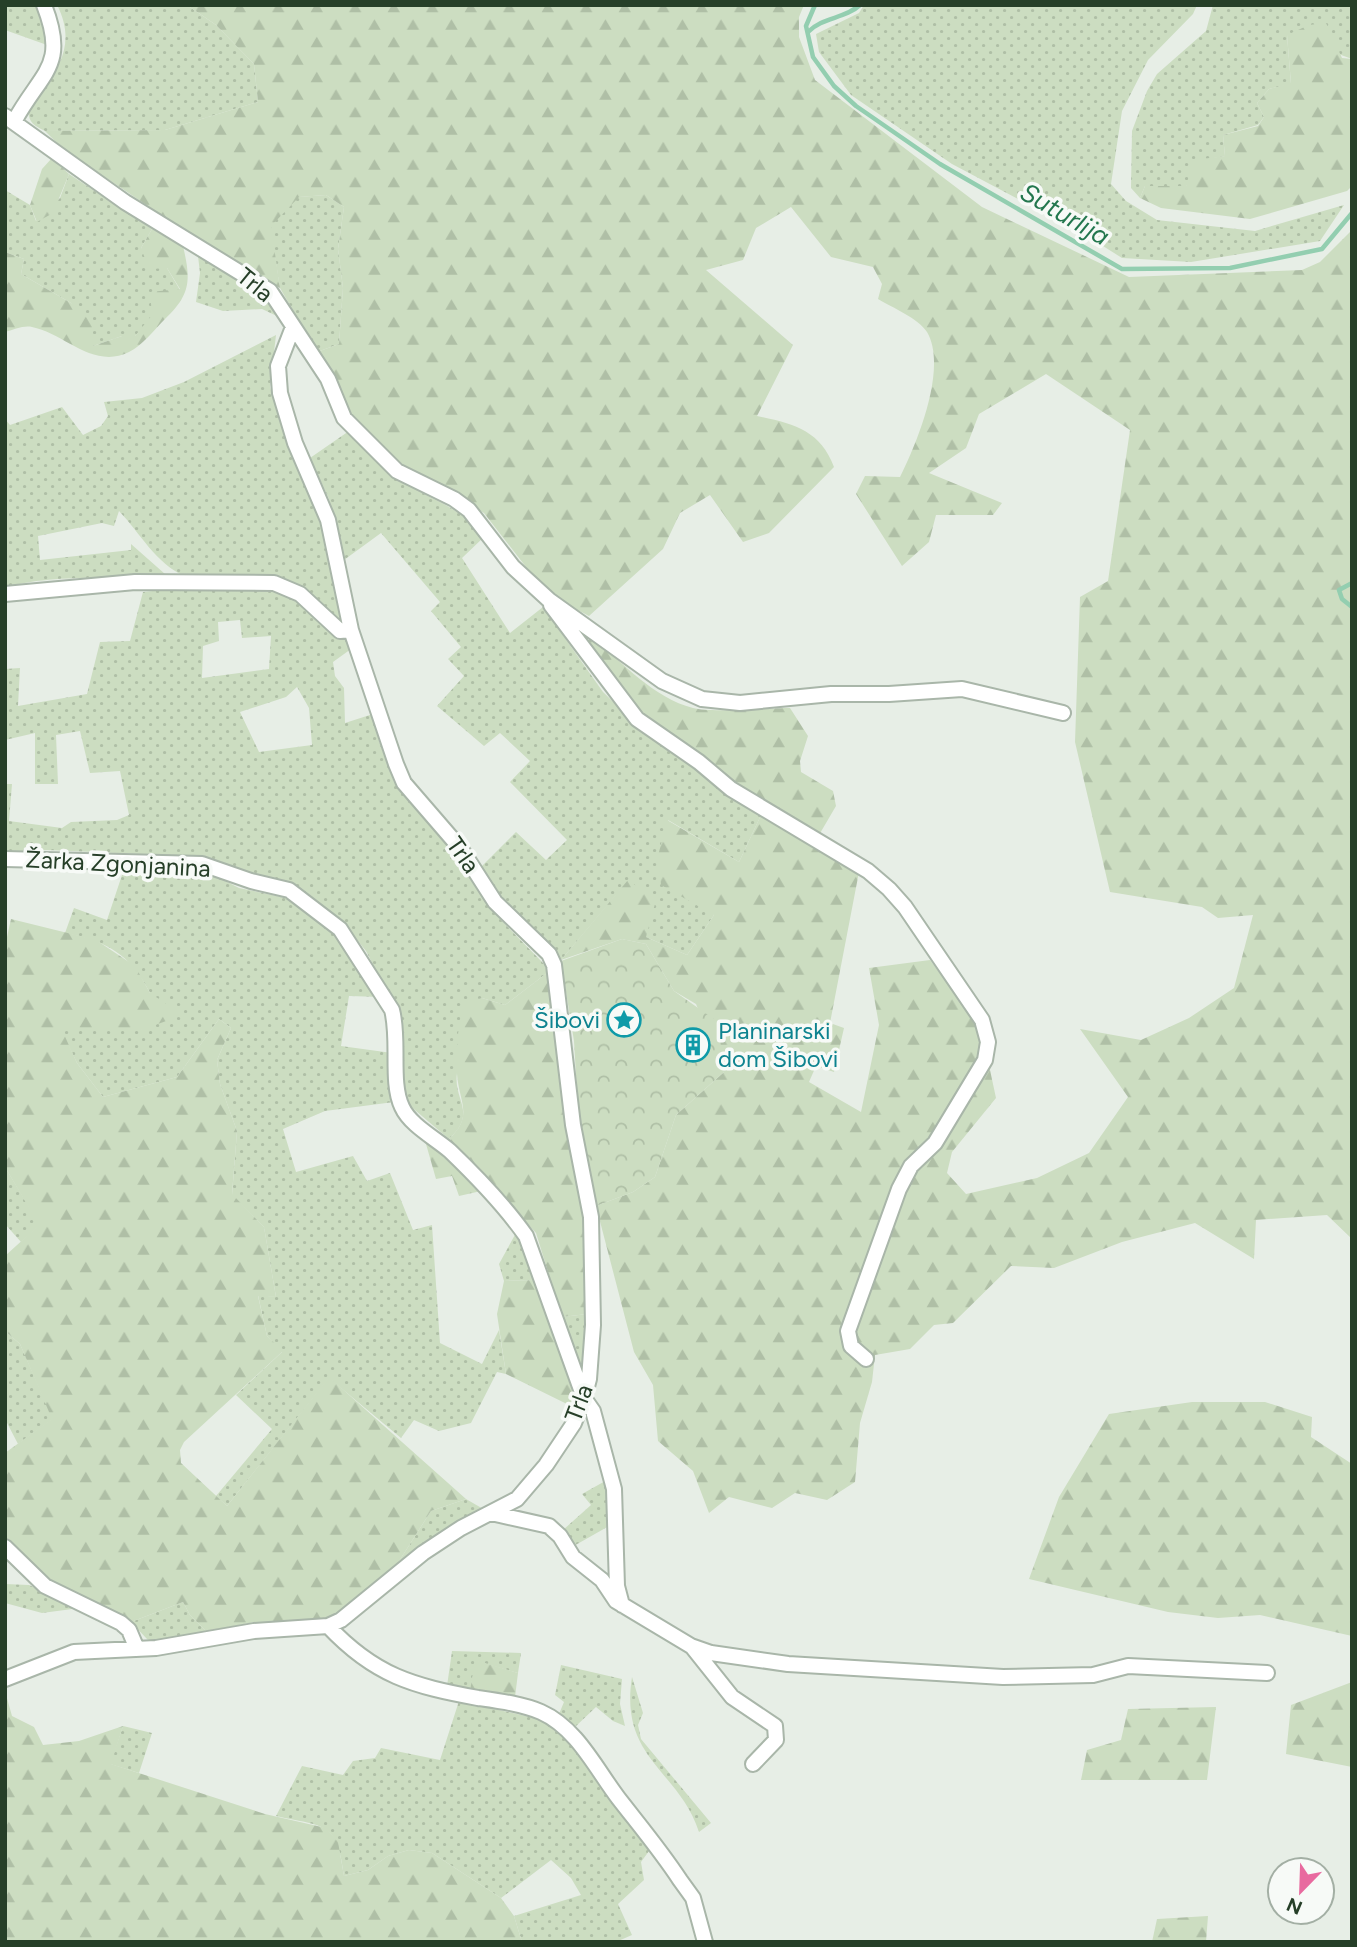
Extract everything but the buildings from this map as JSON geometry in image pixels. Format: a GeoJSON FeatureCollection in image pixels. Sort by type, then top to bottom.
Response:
{"type":"FeatureCollection","features":[{"type":"Feature","properties":{"kind":"street"},"geometry":{"type":"LineString","coordinates":[[10,118],[54,57],[55,37],[44,5]]}},
{"type":"Feature","properties":{"kind":"street","name":"Trla"},"geometry":{"type":"LineString","coordinates":[[10,118],[125,202],[270,292],[293,327],[278,367],[280,393],[295,443],[328,520],[351,630],[404,783],[461,849],[507,916],[549,954],[554,965],[573,1125],[591,1217],[593,1325],[589,1379],[584,1398],[574,1423],[547,1465],[517,1499],[461,1528],[424,1553],[341,1620],[328,1626]]}},
{"type":"Feature","properties":{"kind":"street"},"geometry":{"type":"LineString","coordinates":[[293,327],[328,379],[344,418],[397,471],[454,499],[469,510],[513,567],[550,600],[662,681],[702,699],[740,703],[831,694],[889,694],[962,689],[1063,713]]}},
{"type":"Feature","properties":{"kind":"street"},"geometry":{"type":"LineString","coordinates":[[5,594],[135,582],[274,583],[300,594],[340,631],[351,630]]}},
{"type":"Feature","properties":{"kind":"street"},"geometry":{"type":"LineString","coordinates":[[550,600],[555,612],[637,719],[699,762],[731,789],[869,871],[889,889],[905,907],[982,1020],[988,1042],[985,1060],[934,1143],[911,1166],[899,1189],[848,1331],[850,1346],[866,1359]]}},
{"type":"Feature","properties":{"kind":"street","name":"Žarka Zgonjanina"},"geometry":{"type":"LineString","coordinates":[[5,859],[202,864],[251,881],[289,890],[340,929],[392,1010],[396,1025],[401,1106],[406,1115],[469,1171],[513,1217],[526,1236],[584,1398],[593,1411],[614,1489],[617,1586],[622,1605]]}},
{"type":"Feature","properties":{"kind":"street"},"geometry":{"type":"LineString","coordinates":[[491,1513],[550,1526],[573,1557],[602,1580],[610,1594],[622,1605],[691,1646],[711,1653],[788,1664],[1003,1677],[1093,1675],[1128,1666],[1266,1673]]}},
{"type":"Feature","properties":{"kind":"street"},"geometry":{"type":"LineString","coordinates":[[5,1548],[46,1586],[121,1623],[129,1630],[137,1648]]}},
{"type":"Feature","properties":{"kind":"street"},"geometry":{"type":"LineString","coordinates":[[5,1679],[75,1651],[168,1646],[254,1631],[328,1626],[355,1654],[391,1677],[434,1690],[527,1708],[550,1717],[562,1727],[583,1748],[692,1898],[705,1942]]}},
{"type":"Feature","properties":{"kind":"street"},"geometry":{"type":"LineString","coordinates":[[691,1646],[733,1697],[775,1726],[776,1740],[753,1764]]}},
{"type":"Feature","properties":{"kind":"green space"},"geometry":{"type":"Polygon","coordinates":[[[5,5],[35,5],[47,32],[47,45],[5,30],[5,5]]]}},
{"type":"Feature","properties":{"kind":"green space"},"geometry":{"type":"Polygon","coordinates":[[[57,5],[187,5],[216,25],[254,64],[258,102],[165,130],[45,131],[33,123],[29,116],[30,107],[53,75],[65,45],[64,26],[57,5]]]}},
{"type":"Feature","properties":{"kind":"green space"},"geometry":{"type":"Polygon","coordinates":[[[187,5],[804,5],[799,17],[799,37],[815,80],[982,207],[1129,277],[1302,270],[1320,262],[1352,230],[1352,1239],[1327,1215],[1256,1220],[1254,1259],[1195,1223],[1122,1242],[1054,1268],[1011,1266],[953,1323],[934,1325],[910,1349],[875,1355],[872,1382],[860,1423],[855,1482],[827,1500],[795,1493],[772,1508],[729,1497],[709,1513],[693,1471],[658,1441],[653,1385],[634,1352],[596,1206],[633,1192],[655,1177],[676,1115],[724,1072],[696,1004],[674,991],[646,944],[622,939],[561,960],[628,880],[656,900],[646,937],[687,955],[714,915],[661,885],[658,856],[667,820],[739,862],[762,813],[804,842],[859,872],[830,1023],[844,1028],[834,1072],[816,1066],[809,1082],[861,1112],[879,1025],[869,968],[930,960],[981,1028],[996,1098],[952,1152],[947,1173],[966,1194],[1037,1178],[1089,1153],[1128,1097],[1080,1029],[1141,1040],[1189,1018],[1234,988],[1253,915],[1218,918],[1202,907],[1110,892],[1075,742],[1080,597],[1108,581],[1130,430],[1046,374],[979,414],[966,448],[929,473],[1002,503],[993,515],[936,515],[929,542],[902,566],[856,494],[865,476],[900,477],[928,405],[934,365],[933,347],[927,332],[918,322],[878,299],[882,284],[873,267],[831,257],[791,207],[756,228],[743,260],[706,270],[793,345],[757,416],[783,422],[804,431],[821,445],[834,467],[769,533],[743,542],[710,495],[680,513],[663,549],[589,616],[547,594],[484,513],[412,472],[348,418],[317,352],[339,344],[343,288],[338,249],[344,207],[326,195],[299,197],[271,226],[280,288],[173,223],[62,148],[45,131],[165,130],[258,102],[254,64],[216,25],[187,5]]]}},
{"type":"Feature","properties":{"kind":"green space"},"geometry":{"type":"Polygon","coordinates":[[[864,5],[1197,5],[1193,14],[1148,60],[1122,111],[1111,184],[1126,201],[1157,220],[1255,231],[1344,205],[1320,241],[1191,262],[1122,258],[1084,234],[952,164],[851,95],[819,52],[816,34],[859,13],[864,5]]]}},
{"type":"Feature","properties":{"kind":"green space"},"geometry":{"type":"Polygon","coordinates":[[[1213,5],[1352,5],[1352,59],[1287,35],[1291,84],[1269,89],[1257,103],[1264,117],[1258,125],[1223,135],[1225,156],[1214,158],[1186,186],[1145,186],[1140,198],[1131,188],[1132,131],[1147,91],[1157,74],[1206,31],[1213,5]]]}},
{"type":"Feature","properties":{"kind":"green space"},"geometry":{"type":"Polygon","coordinates":[[[1326,23],[1342,58],[1352,59],[1352,186],[1347,191],[1250,219],[1161,208],[1140,198],[1145,186],[1186,186],[1194,160],[1225,156],[1223,135],[1258,126],[1264,117],[1257,103],[1269,89],[1291,83],[1287,35],[1309,25],[1326,23]]]}},
{"type":"Feature","properties":{"kind":"green space"},"geometry":{"type":"Polygon","coordinates":[[[52,158],[69,174],[53,213],[37,222],[30,205],[42,169],[52,158]]]}},
{"type":"Feature","properties":{"kind":"green space"},"geometry":{"type":"Polygon","coordinates":[[[69,174],[152,229],[141,248],[167,268],[180,290],[135,336],[122,336],[93,346],[71,303],[21,274],[24,259],[5,252],[5,190],[30,205],[36,221],[60,198],[69,174]]]}},
{"type":"Feature","properties":{"kind":"green space"},"geometry":{"type":"Polygon","coordinates":[[[326,195],[344,207],[338,249],[343,288],[339,344],[317,352],[280,288],[270,226],[298,197],[326,195]]]}},
{"type":"Feature","properties":{"kind":"green space"},"geometry":{"type":"Polygon","coordinates":[[[152,229],[183,246],[187,286],[174,310],[134,349],[116,356],[103,357],[32,327],[5,332],[5,252],[24,259],[21,274],[71,303],[93,323],[93,346],[122,336],[135,336],[152,315],[150,292],[180,289],[167,268],[149,269],[141,248],[152,229]]]}},
{"type":"Feature","properties":{"kind":"green space"},"geometry":{"type":"Polygon","coordinates":[[[200,255],[260,292],[279,317],[262,309],[223,311],[196,302],[200,255]]]}},
{"type":"Feature","properties":{"kind":"green space"},"geometry":{"type":"Polygon","coordinates":[[[276,335],[270,387],[288,447],[323,522],[325,543],[344,621],[342,625],[299,585],[284,578],[186,577],[157,556],[119,511],[114,526],[102,523],[38,536],[40,560],[131,550],[131,544],[165,574],[166,579],[62,579],[5,588],[5,419],[10,425],[62,407],[83,435],[101,426],[108,416],[104,402],[142,398],[184,382],[276,335]]]}},
{"type":"Feature","properties":{"kind":"green space"},"geometry":{"type":"Polygon","coordinates":[[[349,431],[396,478],[457,512],[484,537],[462,558],[510,633],[543,607],[603,692],[634,722],[727,795],[762,813],[739,862],[668,820],[714,915],[687,955],[646,937],[628,881],[561,960],[507,907],[481,867],[516,832],[546,860],[567,840],[510,782],[530,761],[500,733],[484,746],[437,706],[464,676],[448,659],[461,647],[431,611],[440,602],[381,533],[344,560],[329,499],[310,458],[349,431]]]}},
{"type":"Feature","properties":{"kind":"green space"},"geometry":{"type":"Polygon","coordinates":[[[190,587],[276,592],[291,597],[337,635],[347,639],[351,649],[333,662],[335,676],[344,688],[345,723],[376,713],[379,741],[394,782],[439,833],[500,919],[545,965],[547,973],[505,1005],[482,998],[457,1073],[462,1121],[449,1139],[409,1105],[404,1093],[404,1037],[400,1017],[366,951],[345,925],[296,885],[258,876],[208,857],[47,850],[5,853],[5,784],[12,784],[9,821],[62,828],[71,822],[117,820],[129,815],[120,771],[90,773],[80,731],[56,735],[58,784],[35,784],[35,733],[5,740],[5,669],[20,668],[18,706],[87,694],[100,642],[130,641],[143,592],[190,587]],[[240,620],[218,622],[219,641],[203,646],[202,678],[269,669],[271,636],[242,638],[240,620]],[[297,687],[286,697],[240,712],[259,752],[312,745],[309,708],[297,687]]]}},
{"type":"Feature","properties":{"kind":"green space"},"geometry":{"type":"Polygon","coordinates":[[[593,637],[652,688],[679,703],[713,710],[790,708],[808,736],[800,761],[801,772],[833,791],[836,806],[819,835],[715,771],[642,715],[613,682],[587,641],[593,637]]]}},
{"type":"Feature","properties":{"kind":"green space"},"geometry":{"type":"Polygon","coordinates":[[[125,866],[200,868],[239,888],[286,898],[323,921],[382,997],[349,996],[341,1046],[392,1053],[394,1102],[325,1111],[283,1129],[296,1172],[353,1156],[367,1181],[390,1173],[413,1230],[432,1225],[440,1343],[482,1364],[499,1330],[506,1374],[497,1372],[471,1423],[439,1431],[414,1420],[401,1438],[329,1378],[227,1506],[216,1496],[272,1429],[236,1395],[282,1352],[267,1336],[258,1295],[276,1297],[264,1227],[232,1195],[237,1131],[220,1084],[217,1060],[231,1028],[219,1019],[177,1077],[103,1097],[77,1063],[61,1030],[141,1030],[150,993],[134,968],[116,951],[105,945],[65,933],[74,908],[107,920],[125,866]]]}},
{"type":"Feature","properties":{"kind":"green space"},"geometry":{"type":"Polygon","coordinates":[[[11,919],[96,940],[135,966],[150,993],[183,1015],[141,1030],[62,1030],[77,1063],[103,1097],[177,1077],[219,1019],[231,1028],[217,1060],[220,1084],[237,1131],[232,1194],[264,1227],[276,1297],[258,1296],[267,1336],[283,1351],[184,1442],[180,1450],[181,1463],[227,1506],[329,1377],[466,1499],[431,1511],[394,1569],[331,1618],[298,1623],[255,1622],[206,1631],[190,1615],[183,1602],[131,1622],[50,1581],[5,1541],[5,1453],[52,1419],[20,1344],[5,1331],[5,1256],[39,1225],[5,1167],[5,946],[11,919]]]}},
{"type":"Feature","properties":{"kind":"green space"},"geometry":{"type":"Polygon","coordinates":[[[622,939],[646,944],[674,991],[718,1022],[724,1072],[676,1115],[655,1177],[633,1192],[596,1206],[578,1109],[574,1041],[561,961],[622,939]]]}},
{"type":"Feature","properties":{"kind":"green space"},"geometry":{"type":"Polygon","coordinates":[[[547,973],[562,1100],[583,1216],[587,1314],[562,1317],[536,1233],[449,1139],[457,1131],[463,1116],[456,1056],[464,1003],[482,998],[505,1005],[547,973]]]}},
{"type":"Feature","properties":{"kind":"green space"},"geometry":{"type":"Polygon","coordinates":[[[424,1137],[448,1153],[481,1191],[459,1196],[452,1176],[436,1179],[424,1137]]]}},
{"type":"Feature","properties":{"kind":"green space"},"geometry":{"type":"Polygon","coordinates":[[[5,1167],[40,1225],[21,1242],[5,1224],[5,1167]]]}},
{"type":"Feature","properties":{"kind":"green space"},"geometry":{"type":"Polygon","coordinates":[[[516,1233],[525,1245],[535,1280],[504,1281],[499,1264],[516,1233]]]}},
{"type":"Feature","properties":{"kind":"green space"},"geometry":{"type":"Polygon","coordinates":[[[535,1280],[572,1390],[571,1406],[506,1374],[497,1314],[504,1281],[535,1280]]]}},
{"type":"Feature","properties":{"kind":"green space"},"geometry":{"type":"Polygon","coordinates":[[[587,1314],[586,1367],[578,1369],[562,1317],[587,1314]]]}},
{"type":"Feature","properties":{"kind":"green space"},"geometry":{"type":"Polygon","coordinates":[[[5,1331],[20,1344],[53,1419],[18,1444],[5,1419],[5,1331]]]}},
{"type":"Feature","properties":{"kind":"green space"},"geometry":{"type":"Polygon","coordinates":[[[1192,1402],[1265,1402],[1312,1417],[1311,1437],[1352,1464],[1352,1636],[1260,1615],[1218,1618],[1168,1612],[1029,1579],[1059,1497],[1109,1414],[1192,1402]]]}},
{"type":"Feature","properties":{"kind":"green space"},"geometry":{"type":"Polygon","coordinates":[[[607,1480],[609,1526],[572,1547],[563,1530],[591,1505],[582,1494],[607,1480]]]}},
{"type":"Feature","properties":{"kind":"green space"},"geometry":{"type":"Polygon","coordinates":[[[466,1499],[485,1510],[394,1569],[431,1511],[466,1499]]]}},
{"type":"Feature","properties":{"kind":"green space"},"geometry":{"type":"Polygon","coordinates":[[[5,1584],[29,1585],[80,1608],[42,1613],[5,1603],[5,1584]]]}},
{"type":"Feature","properties":{"kind":"green space"},"geometry":{"type":"Polygon","coordinates":[[[183,1602],[190,1615],[206,1631],[154,1642],[147,1639],[131,1622],[183,1602]]]}},
{"type":"Feature","properties":{"kind":"green space"},"geometry":{"type":"Polygon","coordinates":[[[452,1651],[521,1653],[518,1673],[476,1661],[470,1691],[447,1686],[452,1651]]]}},
{"type":"Feature","properties":{"kind":"green space"},"geometry":{"type":"Polygon","coordinates":[[[475,1660],[518,1673],[515,1697],[470,1691],[475,1660]]]}},
{"type":"Feature","properties":{"kind":"green space"},"geometry":{"type":"Polygon","coordinates":[[[561,1665],[622,1679],[620,1704],[625,1726],[613,1721],[596,1707],[575,1727],[559,1714],[564,1702],[555,1695],[561,1665]]]}},
{"type":"Feature","properties":{"kind":"green space"},"geometry":{"type":"Polygon","coordinates":[[[632,1677],[643,1713],[638,1725],[641,1739],[711,1823],[699,1832],[690,1811],[642,1746],[634,1727],[630,1705],[632,1677]]]}},
{"type":"Feature","properties":{"kind":"green space"},"geometry":{"type":"Polygon","coordinates":[[[1352,1682],[1352,1767],[1286,1754],[1291,1705],[1352,1682]]]}},
{"type":"Feature","properties":{"kind":"green space"},"geometry":{"type":"Polygon","coordinates":[[[5,1691],[12,1716],[34,1727],[43,1745],[79,1741],[123,1726],[111,1764],[265,1814],[326,1828],[338,1842],[344,1876],[368,1870],[388,1856],[409,1850],[432,1853],[501,1898],[514,1916],[522,1942],[5,1942],[5,1691]]]}},
{"type":"Feature","properties":{"kind":"green space"},"geometry":{"type":"Polygon","coordinates":[[[459,1701],[535,1718],[548,1725],[578,1750],[602,1788],[652,1847],[641,1862],[644,1880],[618,1904],[632,1935],[616,1942],[522,1942],[514,1916],[581,1895],[571,1878],[551,1860],[501,1898],[432,1853],[409,1850],[388,1856],[368,1870],[344,1876],[337,1845],[326,1830],[317,1825],[276,1816],[302,1766],[343,1775],[353,1761],[375,1758],[381,1748],[440,1760],[459,1701]]]}},
{"type":"Feature","properties":{"kind":"green space"},"geometry":{"type":"Polygon","coordinates":[[[1216,1707],[1207,1780],[1081,1780],[1087,1750],[1121,1740],[1128,1709],[1216,1707]]]}},
{"type":"Feature","properties":{"kind":"green space"},"geometry":{"type":"Polygon","coordinates":[[[123,1726],[152,1733],[139,1773],[110,1764],[123,1726]]]}},
{"type":"Feature","properties":{"kind":"green space"},"geometry":{"type":"Polygon","coordinates":[[[1208,1916],[1206,1942],[1152,1942],[1157,1919],[1208,1916]]]}},
{"type":"Feature","properties":{"kind":"waterway","name":"Suturlija"},"geometry":{"type":"LineString","coordinates":[[815,5],[806,26],[813,57],[834,86],[856,106],[940,164],[1122,269],[1230,268],[1322,249],[1352,213]]}},
{"type":"Feature","properties":{"kind":"waterway","name":"Suturlija"},"geometry":{"type":"LineString","coordinates":[[808,32],[820,23],[848,13],[860,5]]}},
{"type":"Feature","properties":{"kind":"waterway","name":"Suturlija"},"geometry":{"type":"LineString","coordinates":[[1352,583],[1339,590],[1342,599],[1352,607]]}},
{"type":"Feature","properties":{"kind":"place","name":"Šibovi"},"geometry":{"type":"Point","coordinates":[624,1020]}},
{"type":"Feature","properties":{"kind":"place","name":"Planinarski dom Šibovi"},"geometry":{"type":"Point","coordinates":[693,1045]}}]}
